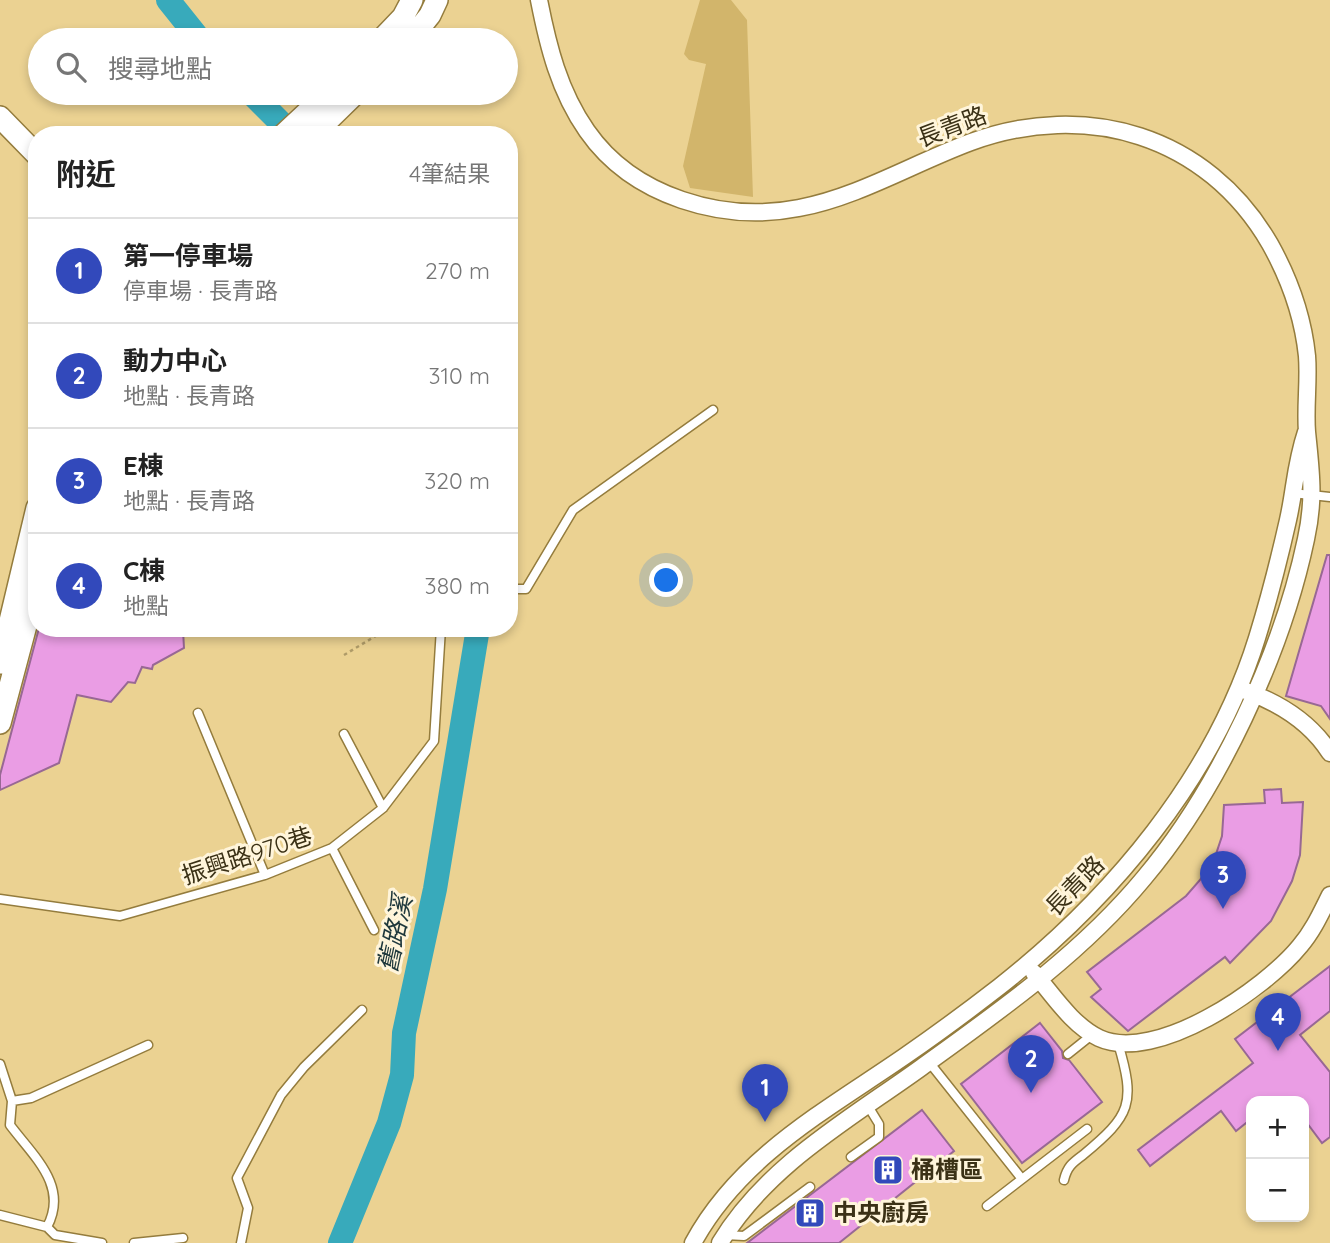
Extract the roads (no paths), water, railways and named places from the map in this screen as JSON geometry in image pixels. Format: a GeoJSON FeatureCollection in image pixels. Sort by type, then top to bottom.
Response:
{"type":"FeatureCollection","features":[{"type":"Feature","properties":{"kind":"street"},"geometry":{"type":"LineString","coordinates":[[392,28],[403,17],[412,0]]}},
{"type":"Feature","properties":{"kind":"street"},"geometry":{"type":"LineString","coordinates":[[420,28],[437,0]]}},
{"type":"Feature","properties":{"kind":"street","name":"長青路"},"geometry":{"type":"LineString","coordinates":[[539,0],[550,54],[567,96],[589,134],[605,153],[642,180],[667,194],[709,209],[734,212],[801,208],[1007,131],[1045,125],[1121,129],[1192,159],[1235,195],[1260,227],[1292,288],[1307,353],[1307,430],[1313,466],[1307,539],[1295,583],[1254,693],[1231,744],[1203,794],[1145,877],[1092,933],[1040,979],[789,1164],[744,1206],[722,1239]]}},
{"type":"Feature","properties":{"kind":"street"},"geometry":{"type":"LineString","coordinates":[[299,126],[335,105]]}},
{"type":"Feature","properties":{"kind":"street"},"geometry":{"type":"LineString","coordinates":[[0,117],[28,146]]}},
{"type":"Feature","properties":{"kind":"street","name":"長青路"},"geometry":{"type":"LineString","coordinates":[[693,1243],[719,1202],[776,1146],[800,1125],[952,1023],[1027,964],[1106,889],[1155,828],[1194,774],[1237,688],[1261,625],[1292,493],[1295,467],[1307,430]]}},
{"type":"Feature","properties":{"kind":"street"},"geometry":{"type":"LineString","coordinates":[[0,723],[5,659],[28,560]]}},
{"type":"Feature","properties":{"kind":"street"},"geometry":{"type":"LineString","coordinates":[[5,659],[28,605]]}},
{"type":"Feature","properties":{"kind":"street"},"geometry":{"type":"LineString","coordinates":[[1237,688],[1254,693],[1303,722],[1321,738],[1330,753]]}},
{"type":"Feature","properties":{"kind":"street"},"geometry":{"type":"LineString","coordinates":[[1027,964],[1070,1015],[1093,1034],[1118,1043],[1163,1037],[1195,1024],[1279,969],[1300,946],[1330,895]]}},
{"type":"Feature","properties":{"kind":"lane"},"geometry":{"type":"LineString","coordinates":[[518,589],[526,589],[573,510],[713,410]]}},
{"type":"Feature","properties":{"kind":"lane"},"geometry":{"type":"LineString","coordinates":[[1292,493],[1330,497]]}},
{"type":"Feature","properties":{"kind":"lane","name":"振興路970巷"},"geometry":{"type":"LineString","coordinates":[[0,899],[120,916],[265,875],[332,848],[383,808],[434,741],[440,637]]}},
{"type":"Feature","properties":{"kind":"lane"},"geometry":{"type":"LineString","coordinates":[[198,713],[265,875]]}},
{"type":"Feature","properties":{"kind":"lane"},"geometry":{"type":"LineString","coordinates":[[344,734],[383,808]]}},
{"type":"Feature","properties":{"kind":"lane"},"geometry":{"type":"LineString","coordinates":[[332,848],[374,930]]}},
{"type":"Feature","properties":{"kind":"lane"},"geometry":{"type":"LineString","coordinates":[[241,1243],[248,1208],[236,1178],[281,1095],[304,1067],[362,1010]]}},
{"type":"Feature","properties":{"kind":"lane"},"geometry":{"type":"LineString","coordinates":[[1068,1054],[1093,1034]]}},
{"type":"Feature","properties":{"kind":"lane"},"geometry":{"type":"LineString","coordinates":[[1064,1180],[1066,1168],[1113,1130],[1127,1108],[1128,1078],[1118,1043]]}},
{"type":"Feature","properties":{"kind":"lane"},"geometry":{"type":"LineString","coordinates":[[12,1101],[31,1098],[148,1045]]}},
{"type":"Feature","properties":{"kind":"lane"},"geometry":{"type":"LineString","coordinates":[[929,1062],[1022,1179]]}},
{"type":"Feature","properties":{"kind":"lane"},"geometry":{"type":"LineString","coordinates":[[0,1064],[12,1101],[10,1125],[54,1185],[56,1211],[47,1227]]}},
{"type":"Feature","properties":{"kind":"lane"},"geometry":{"type":"LineString","coordinates":[[850,1157],[879,1137],[880,1124],[867,1106]]}},
{"type":"Feature","properties":{"kind":"lane"},"geometry":{"type":"LineString","coordinates":[[987,1206],[1087,1129]]}},
{"type":"Feature","properties":{"kind":"lane"},"geometry":{"type":"LineString","coordinates":[[776,1146],[789,1164]]}},
{"type":"Feature","properties":{"kind":"lane"},"geometry":{"type":"LineString","coordinates":[[722,1239],[744,1236],[810,1187]]}},
{"type":"Feature","properties":{"kind":"lane"},"geometry":{"type":"LineString","coordinates":[[0,1215],[47,1227],[55,1236],[102,1243]]}},
{"type":"Feature","properties":{"kind":"lane"},"geometry":{"type":"LineString","coordinates":[[134,1243],[183,1238]]}},
{"type":"Feature","properties":{"kind":"waterway","name":"舊路溪"},"geometry":{"type":"LineString","coordinates":[[168,0],[190,28]]}},
{"type":"Feature","properties":{"kind":"waterway","name":"舊路溪"},"geometry":{"type":"LineString","coordinates":[[263,105],[284,126]]}},
{"type":"Feature","properties":{"kind":"waterway","name":"舊路溪"},"geometry":{"type":"LineString","coordinates":[[340,1243],[389,1123],[402,1075],[404,1033],[435,889],[477,637]]}},
{"type":"Feature","properties":{"kind":"place","name":"E棟"},"geometry":{"type":"Point","coordinates":[1223,909]}},
{"type":"Feature","properties":{"kind":"place","name":"C棟"},"geometry":{"type":"Point","coordinates":[1278,1051]}},
{"type":"Feature","properties":{"kind":"place","name":"動力中心"},"geometry":{"type":"Point","coordinates":[1031,1093]}},
{"type":"Feature","properties":{"kind":"place","name":"第一停車場"},"geometry":{"type":"Point","coordinates":[765,1122]}},
{"type":"Feature","properties":{"kind":"place","name":"桶槽區"},"geometry":{"type":"Point","coordinates":[888,1170]}},
{"type":"Feature","properties":{"kind":"place","name":"中央廚房"},"geometry":{"type":"Point","coordinates":[810,1213]}}]}
